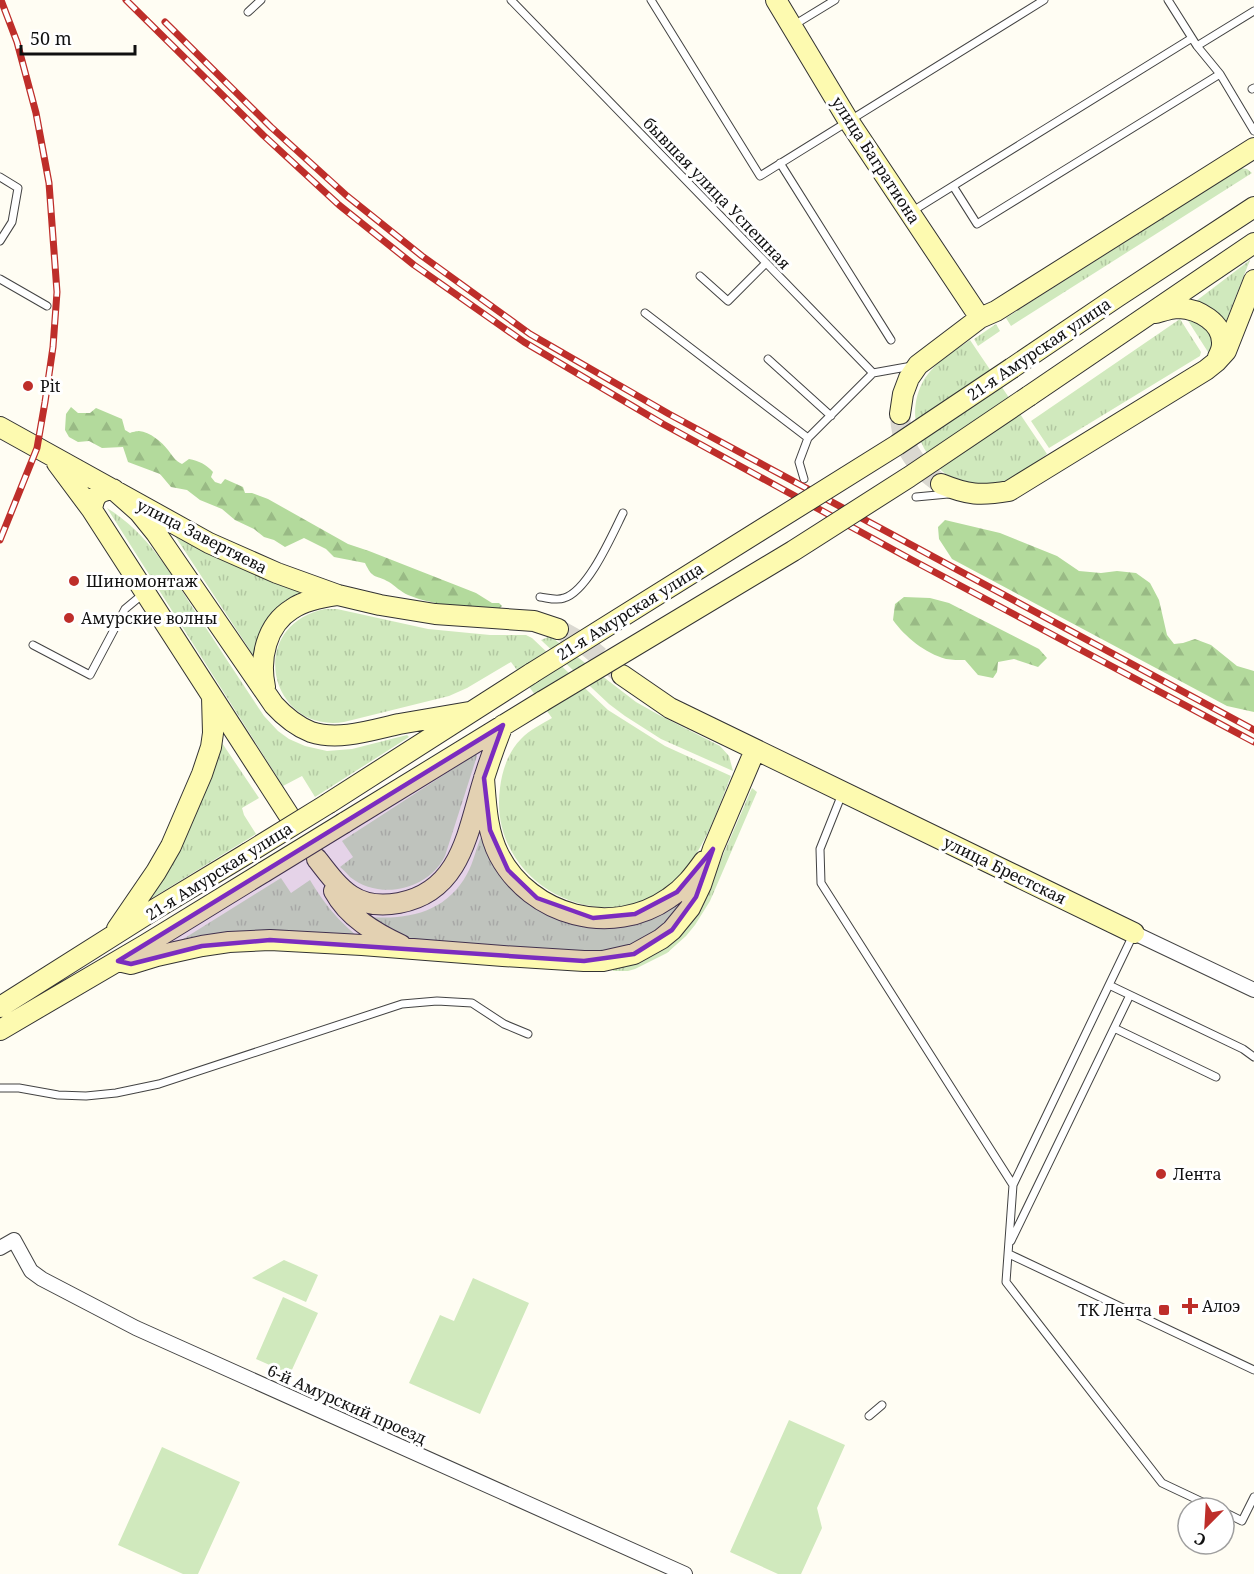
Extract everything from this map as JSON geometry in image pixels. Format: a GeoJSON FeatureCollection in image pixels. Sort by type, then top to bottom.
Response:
{"type":"FeatureCollection","features":[{"type":"Feature","properties":{"kind":"main road","name":"улица Багратиона"},"geometry":{"type":"LineString","coordinates":[[776,0],[848,120],[980,318]]}},
{"type":"Feature","properties":{"kind":"main road"},"geometry":{"type":"LineString","coordinates":[[900,414],[903,394],[909,378],[918,365],[980,318],[996,311],[1254,144]]}},
{"type":"Feature","properties":{"kind":"main road","name":"21-я Амурская улица"},"geometry":{"type":"LineString","coordinates":[[0,1007],[897,445],[1254,207]]}},
{"type":"Feature","properties":{"kind":"main road","name":"21-я Амурская улица"},"geometry":{"type":"LineString","coordinates":[[0,1030],[118,961],[793,550],[909,477],[1254,243]]}},
{"type":"Feature","properties":{"kind":"main road"},"geometry":{"type":"LineString","coordinates":[[941,484],[962,492],[982,495],[1009,491],[1216,362],[1229,344],[1254,280]]}},
{"type":"Feature","properties":{"kind":"main road"},"geometry":{"type":"LineString","coordinates":[[1148,315],[1176,308],[1192,310],[1207,317],[1216,326],[1222,338],[1222,346],[1216,362]]}},
{"type":"Feature","properties":{"kind":"main road","name":"улица Завертяева"},"geometry":{"type":"LineString","coordinates":[[0,427],[209,543],[276,573],[338,595],[402,610],[534,621],[558,629]]}},
{"type":"Feature","properties":{"kind":"main road"},"geometry":{"type":"LineString","coordinates":[[53,457],[92,510],[288,814]]}},
{"type":"Feature","properties":{"kind":"main road"},"geometry":{"type":"LineString","coordinates":[[92,510],[93,500],[98,494],[104,490],[113,489],[140,512],[274,705],[299,726],[312,732],[333,736],[469,712]]}},
{"type":"Feature","properties":{"kind":"main road"},"geometry":{"type":"LineString","coordinates":[[266,693],[262,676],[264,650],[276,625],[293,608],[321,598],[338,595]]}},
{"type":"Feature","properties":{"kind":"main road"},"geometry":{"type":"LineString","coordinates":[[118,961],[131,964],[202,946],[249,941],[291,941],[603,961],[634,954],[661,939],[672,930],[690,908],[755,750],[670,708],[622,675]]}},
{"type":"Feature","properties":{"kind":"main road"},"geometry":{"type":"LineString","coordinates":[[111,938],[163,859],[199,782],[211,747],[212,694]]}},
{"type":"Feature","properties":{"kind":"main road"},"geometry":{"type":"LineString","coordinates":[[412,950],[368,927],[356,918],[339,901],[323,866],[347,894],[366,903],[392,904],[415,900],[425,895],[446,877],[456,863],[503,725]]}},
{"type":"Feature","properties":{"kind":"main road","name":"улица Брестская"},"geometry":{"type":"LineString","coordinates":[[755,750],[1134,933]]}},
{"type":"Feature","properties":{"kind":"main road"},"geometry":{"type":"LineString","coordinates":[[484,778],[490,831],[498,853],[508,870],[537,898],[552,907],[572,914],[593,918],[616,918],[635,914],[660,903],[686,884],[713,849]]}},
{"type":"Feature","properties":{"kind":"street","name":"улица Брестская"},"geometry":{"type":"LineString","coordinates":[[1134,933],[1254,990]]}},
{"type":"Feature","properties":{"kind":"street","name":"6-й Амурский проезд"},"geometry":{"type":"LineString","coordinates":[[0,1248],[14,1240],[31,1271],[42,1280],[113,1317],[686,1574]]}},
{"type":"Feature","properties":{"kind":"lane"},"geometry":{"type":"LineString","coordinates":[[248,12],[261,0]]}},
{"type":"Feature","properties":{"kind":"lane","name":"бывшая улица Успешная"},"geometry":{"type":"LineString","coordinates":[[511,0],[873,373]]}},
{"type":"Feature","properties":{"kind":"lane"},"geometry":{"type":"LineString","coordinates":[[651,0],[759,176],[1044,0]]}},
{"type":"Feature","properties":{"kind":"lane"},"geometry":{"type":"LineString","coordinates":[[792,26],[835,0]]}},
{"type":"Feature","properties":{"kind":"lane"},"geometry":{"type":"LineString","coordinates":[[1168,0],[1197,46],[1220,74],[1254,144]]}},
{"type":"Feature","properties":{"kind":"lane"},"geometry":{"type":"LineString","coordinates":[[1197,46],[1254,11]]}},
{"type":"Feature","properties":{"kind":"lane"},"geometry":{"type":"LineString","coordinates":[[910,212],[1192,38]]}},
{"type":"Feature","properties":{"kind":"lane"},"geometry":{"type":"LineString","coordinates":[[953,186],[977,224],[1220,74]]}},
{"type":"Feature","properties":{"kind":"lane"},"geometry":{"type":"LineString","coordinates":[[780,164],[891,340]]}},
{"type":"Feature","properties":{"kind":"lane"},"geometry":{"type":"LineString","coordinates":[[0,177],[18,188],[12,222],[0,242]]}},
{"type":"Feature","properties":{"kind":"lane"},"geometry":{"type":"LineString","coordinates":[[700,276],[728,301],[766,263]]}},
{"type":"Feature","properties":{"kind":"lane"},"geometry":{"type":"LineString","coordinates":[[0,279],[47,306]]}},
{"type":"Feature","properties":{"kind":"lane"},"geometry":{"type":"LineString","coordinates":[[645,313],[808,438]]}},
{"type":"Feature","properties":{"kind":"lane"},"geometry":{"type":"LineString","coordinates":[[768,359],[831,416]]}},
{"type":"Feature","properties":{"kind":"lane"},"geometry":{"type":"LineString","coordinates":[[804,478],[799,462],[808,438],[873,373],[918,365]]}},
{"type":"Feature","properties":{"kind":"lane"},"geometry":{"type":"LineString","coordinates":[[916,497],[962,492]]}},
{"type":"Feature","properties":{"kind":"lane"},"geometry":{"type":"LineString","coordinates":[[540,597],[563,599],[574,593],[593,571],[622,513]]}},
{"type":"Feature","properties":{"kind":"lane"},"geometry":{"type":"LineString","coordinates":[[33,645],[90,675],[125,609],[137,599],[148,596]]}},
{"type":"Feature","properties":{"kind":"lane"},"geometry":{"type":"LineString","coordinates":[[843,791],[820,849],[821,883],[1013,1185]]}},
{"type":"Feature","properties":{"kind":"lane"},"geometry":{"type":"LineString","coordinates":[[1134,933],[1013,1185],[1006,1282],[1162,1483],[1190,1496]]}},
{"type":"Feature","properties":{"kind":"lane"},"geometry":{"type":"LineString","coordinates":[[1109,985],[1243,1049],[1254,1057]]}},
{"type":"Feature","properties":{"kind":"lane"},"geometry":{"type":"LineString","coordinates":[[1009,1245],[1130,995]]}},
{"type":"Feature","properties":{"kind":"lane"},"geometry":{"type":"LineString","coordinates":[[0,1088],[86,1096],[135,1090],[402,1004],[419,1002],[472,1003],[504,1024],[528,1035]]}},
{"type":"Feature","properties":{"kind":"lane"},"geometry":{"type":"LineString","coordinates":[[1114,1028],[1216,1077]]}},
{"type":"Feature","properties":{"kind":"lane"},"geometry":{"type":"LineString","coordinates":[[1009,1254],[1254,1370]]}},
{"type":"Feature","properties":{"kind":"lane"},"geometry":{"type":"LineString","coordinates":[[869,1416],[882,1405]]}},
{"type":"Feature","properties":{"kind":"lane"},"geometry":{"type":"LineString","coordinates":[[1236,1518],[1242,1521],[1254,1497]]}},
{"type":"Feature","properties":{"kind":"highlighted area"},"geometry":{"type":"Polygon","coordinates":[[[503,725],[484,778],[490,830],[508,870],[537,898],[593,918],[635,914],[677,892],[713,849],[696,897],[672,930],[634,954],[584,961],[270,940],[202,946],[131,964],[118,961],[503,725]]]}},
{"type":"Feature","properties":{"kind":"green space"},"geometry":{"type":"Polygon","coordinates":[[[1241,168],[1252,173],[1011,326],[1006,318],[1241,168]]]}},
{"type":"Feature","properties":{"kind":"green space"},"geometry":{"type":"Polygon","coordinates":[[[1250,260],[1225,324],[1196,301],[1250,260]]]}},
{"type":"Feature","properties":{"kind":"green space"},"geometry":{"type":"Polygon","coordinates":[[[1185,316],[1210,329],[1213,343],[1208,352],[1185,316]]]}},
{"type":"Feature","properties":{"kind":"green space"},"geometry":{"type":"Polygon","coordinates":[[[1180,319],[1201,352],[1200,356],[1049,448],[1031,421],[1180,319]]]}},
{"type":"Feature","properties":{"kind":"green space"},"geometry":{"type":"Polygon","coordinates":[[[996,324],[1000,331],[978,346],[974,339],[996,324]]]}},
{"type":"Feature","properties":{"kind":"green space"},"geometry":{"type":"Polygon","coordinates":[[[970,340],[1047,454],[1009,480],[991,485],[980,486],[959,481],[943,472],[923,447],[916,424],[916,401],[925,378],[940,362],[970,340]]]}},
{"type":"Feature","properties":{"kind":"green space"},"geometry":{"type":"Polygon","coordinates":[[[71,407],[78,413],[90,413],[96,408],[122,419],[125,430],[130,433],[139,431],[151,435],[182,464],[189,459],[205,465],[213,472],[211,477],[215,482],[221,484],[225,479],[243,487],[245,493],[268,499],[348,544],[476,593],[502,606],[499,609],[441,604],[419,599],[405,594],[389,582],[372,574],[365,563],[334,557],[326,549],[304,538],[285,547],[235,520],[222,509],[200,500],[187,490],[171,487],[160,474],[128,462],[123,447],[102,448],[89,441],[78,442],[69,437],[65,430],[66,414],[71,407]]]}},
{"type":"Feature","properties":{"kind":"green space"},"geometry":{"type":"Polygon","coordinates":[[[107,508],[135,530],[158,556],[264,716],[278,731],[305,746],[327,751],[352,749],[407,735],[409,737],[315,797],[302,776],[283,786],[107,508]]]}},
{"type":"Feature","properties":{"kind":"green space"},"geometry":{"type":"Polygon","coordinates":[[[945,520],[1000,533],[1057,556],[1079,571],[1136,573],[1150,583],[1159,600],[1167,635],[1174,644],[1195,639],[1211,645],[1237,666],[1254,671],[1254,712],[1227,706],[952,559],[939,539],[938,527],[945,520]]]}},
{"type":"Feature","properties":{"kind":"green space"},"geometry":{"type":"Polygon","coordinates":[[[171,530],[305,590],[256,656],[253,655],[171,530]]]}},
{"type":"Feature","properties":{"kind":"green space"},"geometry":{"type":"Polygon","coordinates":[[[904,597],[930,598],[949,603],[1039,649],[1047,658],[1038,667],[1014,659],[998,662],[997,672],[993,678],[978,675],[965,660],[938,656],[923,649],[903,632],[893,620],[895,604],[904,597]]]}},
{"type":"Feature","properties":{"kind":"green space"},"geometry":{"type":"Polygon","coordinates":[[[325,609],[337,609],[428,629],[490,635],[526,635],[532,638],[608,710],[665,746],[731,776],[708,833],[692,860],[672,883],[644,900],[613,907],[583,905],[554,894],[530,875],[511,851],[501,822],[500,788],[509,756],[524,736],[552,718],[511,662],[449,696],[344,722],[319,721],[298,712],[284,696],[276,676],[276,655],[283,636],[300,619],[325,609]]]}},
{"type":"Feature","properties":{"kind":"green space"},"geometry":{"type":"Polygon","coordinates":[[[548,637],[554,639],[636,702],[720,746],[729,756],[733,771],[661,739],[625,716],[609,704],[541,640],[548,637]]]}},
{"type":"Feature","properties":{"kind":"green space"},"geometry":{"type":"Polygon","coordinates":[[[222,743],[259,798],[242,808],[256,834],[150,898],[190,826],[222,743]]]}},
{"type":"Feature","properties":{"kind":"green space"},"geometry":{"type":"Polygon","coordinates":[[[476,754],[445,856],[427,877],[402,888],[375,889],[350,877],[340,867],[353,857],[342,841],[476,754]]]}},
{"type":"Feature","properties":{"kind":"green space"},"geometry":{"type":"Polygon","coordinates":[[[752,788],[757,792],[710,901],[695,925],[667,953],[635,969],[613,971],[613,968],[704,899],[752,788]]]}},
{"type":"Feature","properties":{"kind":"green space"},"geometry":{"type":"Polygon","coordinates":[[[482,835],[570,920],[687,895],[674,916],[656,932],[626,948],[593,954],[420,941],[394,931],[371,917],[400,917],[426,911],[449,897],[467,874],[482,835]]]}},
{"type":"Feature","properties":{"kind":"green space"},"geometry":{"type":"Polygon","coordinates":[[[281,878],[291,893],[310,880],[330,909],[356,935],[355,938],[181,944],[180,941],[281,878]]]}},
{"type":"Feature","properties":{"kind":"green space"},"geometry":{"type":"Polygon","coordinates":[[[284,1260],[318,1275],[306,1302],[252,1278],[284,1260]]]}},
{"type":"Feature","properties":{"kind":"green space"},"geometry":{"type":"Polygon","coordinates":[[[473,1278],[529,1303],[480,1414],[409,1383],[440,1315],[454,1321],[473,1278]]]}},
{"type":"Feature","properties":{"kind":"green space"},"geometry":{"type":"Polygon","coordinates":[[[283,1297],[318,1313],[290,1374],[256,1359],[283,1297]]]}},
{"type":"Feature","properties":{"kind":"green space"},"geometry":{"type":"Polygon","coordinates":[[[789,1420],[845,1445],[817,1508],[822,1528],[801,1574],[778,1574],[730,1552],[789,1420]]]}},
{"type":"Feature","properties":{"kind":"green space"},"geometry":{"type":"Polygon","coordinates":[[[162,1447],[240,1482],[198,1574],[183,1574],[118,1545],[162,1447]]]}},
{"type":"Feature","properties":{"kind":"tunnel"},"geometry":{"type":"LineString","coordinates":[[900,414],[903,437],[911,455],[941,484]]}},
{"type":"Feature","properties":{"kind":"tunnel"},"geometry":{"type":"LineString","coordinates":[[558,629],[583,643],[620,673]]}},
{"type":"Feature","properties":{"kind":"railway"},"geometry":{"type":"LineString","coordinates":[[0,540],[37,448],[53,347],[57,292],[49,183],[36,113],[17,42],[1,0]]}},
{"type":"Feature","properties":{"kind":"railway"},"geometry":{"type":"LineString","coordinates":[[126,0],[263,135],[339,205],[414,265],[524,342],[663,424],[1254,742]]}},
{"type":"Feature","properties":{"kind":"railway"},"geometry":{"type":"LineString","coordinates":[[165,22],[271,127],[347,196],[422,256],[530,334],[669,414],[1254,730]]}},
{"type":"Feature","properties":{"kind":"place","name":"Pit"},"geometry":{"type":"Point","coordinates":[28,386]}},
{"type":"Feature","properties":{"kind":"place","name":"Шиномонтаж"},"geometry":{"type":"Point","coordinates":[74,581]}},
{"type":"Feature","properties":{"kind":"place","name":"Амурские волны"},"geometry":{"type":"Point","coordinates":[69,618]}},
{"type":"Feature","properties":{"kind":"place","name":"Лента"},"geometry":{"type":"Point","coordinates":[1161,1174]}},
{"type":"Feature","properties":{"kind":"place","name":"Алоэ"},"geometry":{"type":"Point","coordinates":[1190,1306]}},
{"type":"Feature","properties":{"kind":"place","name":"ТК Лента"},"geometry":{"type":"Point","coordinates":[1164,1310]}}]}
